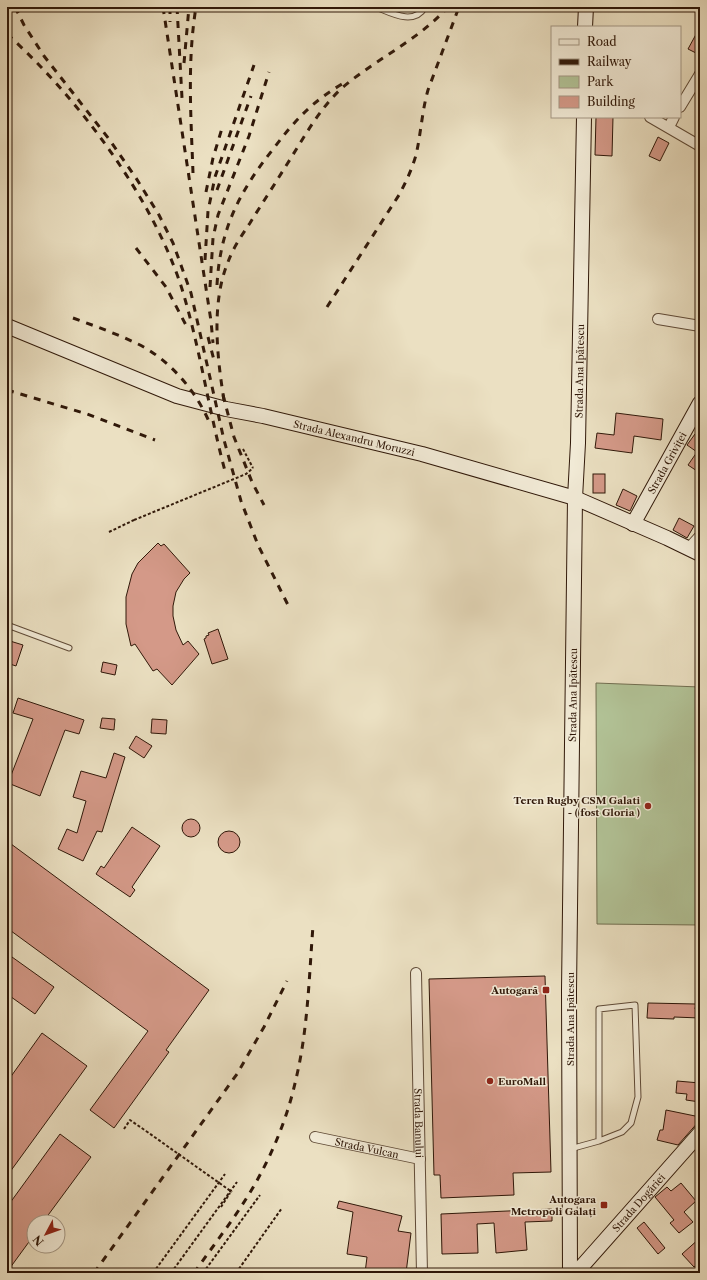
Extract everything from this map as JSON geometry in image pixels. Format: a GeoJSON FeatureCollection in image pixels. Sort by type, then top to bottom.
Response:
{"type":"FeatureCollection","features":[{"type":"Feature","properties":{"kind":"main road"},"geometry":{"type":"LineString","coordinates":[[585,26],[586,7]]}},
{"type":"Feature","properties":{"kind":"main road","name":"Strada Ana Ipătescu"},"geometry":{"type":"LineString","coordinates":[[570,1273],[569,991],[576,498],[584,118]]}},
{"type":"Feature","properties":{"kind":"main road","name":"Strada Alexandru Moruzzi"},"geometry":{"type":"LineString","coordinates":[[7,326],[177,396],[200,403],[263,416],[422,454],[576,498],[694,551]]}},
{"type":"Feature","properties":{"kind":"main road","name":"Strada Griviței"},"geometry":{"type":"LineString","coordinates":[[633,524],[700,402]]}},
{"type":"Feature","properties":{"kind":"main road","name":"Strada Dogăriei"},"geometry":{"type":"LineString","coordinates":[[576,1273],[700,1133]]}},
{"type":"Feature","properties":{"kind":"street"},"geometry":{"type":"LineString","coordinates":[[681,105],[700,74]]}},
{"type":"Feature","properties":{"kind":"street"},"geometry":{"type":"LineString","coordinates":[[652,118],[700,146]]}},
{"type":"Feature","properties":{"kind":"street"},"geometry":{"type":"LineString","coordinates":[[668,127],[673,118]]}},
{"type":"Feature","properties":{"kind":"street"},"geometry":{"type":"LineString","coordinates":[[658,319],[700,326]]}},
{"type":"Feature","properties":{"kind":"street"},"geometry":{"type":"LineString","coordinates":[[694,551],[700,536]]}},
{"type":"Feature","properties":{"kind":"street","name":"Strada Banului"},"geometry":{"type":"LineString","coordinates":[[416,973],[422,1273]]}},
{"type":"Feature","properties":{"kind":"street","name":"Strada Vulcan"},"geometry":{"type":"LineString","coordinates":[[315,1137],[420,1159]]}},
{"type":"Feature","properties":{"kind":"lane"},"geometry":{"type":"LineString","coordinates":[[376,7],[403,17],[415,16],[425,7]]}},
{"type":"Feature","properties":{"kind":"lane"},"geometry":{"type":"LineString","coordinates":[[7,625],[69,648]]}},
{"type":"Feature","properties":{"kind":"lane"},"geometry":{"type":"LineString","coordinates":[[569,1149],[599,1141],[622,1132],[631,1123],[638,1098],[635,1005],[599,1009],[599,1141]]}},
{"type":"Feature","properties":{"kind":"path"},"geometry":{"type":"LineString","coordinates":[[109,532],[134,520],[246,474],[253,468],[243,449]]}},
{"type":"Feature","properties":{"kind":"path"},"geometry":{"type":"LineString","coordinates":[[124,1129],[130,1120],[232,1192],[221,1207]]}},
{"type":"Feature","properties":{"kind":"path"},"geometry":{"type":"LineString","coordinates":[[153,1273],[225,1174]]}},
{"type":"Feature","properties":{"kind":"path"},"geometry":{"type":"LineString","coordinates":[[172,1273],[237,1182]]}},
{"type":"Feature","properties":{"kind":"path"},"geometry":{"type":"LineString","coordinates":[[203,1273],[260,1195]]}},
{"type":"Feature","properties":{"kind":"path"},"geometry":{"type":"LineString","coordinates":[[236,1273],[282,1208]]}},
{"type":"Feature","properties":{"kind":"green space","name":"Teren Rugby CSM Galati - ( fost Gloria )"},"geometry":{"type":"Polygon","coordinates":[[[596,683],[700,687],[700,925],[597,924],[596,683]]]}},
{"type":"Feature","properties":{"kind":"building"},"geometry":{"type":"Polygon","coordinates":[[[700,27],[700,55],[688,49],[700,27]]]}},
{"type":"Feature","properties":{"kind":"building"},"geometry":{"type":"Polygon","coordinates":[[[596,118],[613,118],[612,156],[595,155],[596,118]]]}},
{"type":"Feature","properties":{"kind":"building"},"geometry":{"type":"Polygon","coordinates":[[[658,137],[669,143],[660,161],[649,156],[658,137]]]}},
{"type":"Feature","properties":{"kind":"building"},"geometry":{"type":"Polygon","coordinates":[[[616,413],[663,419],[661,440],[634,436],[632,453],[595,448],[597,433],[614,435],[616,413]]]}},
{"type":"Feature","properties":{"kind":"building"},"geometry":{"type":"Polygon","coordinates":[[[695,434],[700,437],[700,473],[688,465],[697,452],[687,445],[695,434]]]}},
{"type":"Feature","properties":{"kind":"building"},"geometry":{"type":"Polygon","coordinates":[[[593,474],[605,474],[605,493],[593,493],[593,474]]]}},
{"type":"Feature","properties":{"kind":"building"},"geometry":{"type":"Polygon","coordinates":[[[623,489],[637,496],[630,511],[616,505],[623,489]]]}},
{"type":"Feature","properties":{"kind":"building"},"geometry":{"type":"Polygon","coordinates":[[[679,518],[694,526],[687,538],[673,530],[679,518]]]}},
{"type":"Feature","properties":{"kind":"building"},"geometry":{"type":"Polygon","coordinates":[[[158,543],[161,546],[164,544],[190,573],[184,579],[176,592],[173,606],[173,616],[176,630],[183,645],[188,641],[199,654],[172,685],[157,669],[153,671],[135,644],[131,646],[126,624],[126,597],[132,574],[138,563],[158,543]]]}},
{"type":"Feature","properties":{"kind":"building"},"geometry":{"type":"Polygon","coordinates":[[[218,629],[228,659],[212,664],[204,639],[209,635],[208,633],[218,629]]]}},
{"type":"Feature","properties":{"kind":"building"},"geometry":{"type":"Polygon","coordinates":[[[10,641],[23,645],[16,666],[7,663],[7,650],[10,641]]]}},
{"type":"Feature","properties":{"kind":"building"},"geometry":{"type":"Polygon","coordinates":[[[103,662],[117,665],[115,675],[101,672],[103,662]]]}},
{"type":"Feature","properties":{"kind":"building"},"geometry":{"type":"Polygon","coordinates":[[[18,698],[84,720],[79,734],[65,730],[40,796],[8,783],[33,719],[13,713],[18,698]]]}},
{"type":"Feature","properties":{"kind":"building"},"geometry":{"type":"Polygon","coordinates":[[[102,718],[115,719],[114,730],[100,728],[102,718]]]}},
{"type":"Feature","properties":{"kind":"building"},"geometry":{"type":"Polygon","coordinates":[[[152,719],[167,720],[166,734],[151,733],[152,719]]]}},
{"type":"Feature","properties":{"kind":"building"},"geometry":{"type":"Polygon","coordinates":[[[136,736],[152,746],[144,758],[129,748],[136,736]]]}},
{"type":"Feature","properties":{"kind":"building"},"geometry":{"type":"Polygon","coordinates":[[[114,753],[125,757],[102,832],[97,831],[83,861],[58,849],[67,829],[77,833],[86,801],[73,797],[81,771],[106,778],[114,753]]]}},
{"type":"Feature","properties":{"kind":"building"},"geometry":{"type":"Polygon","coordinates":[[[191,819],[195,820],[199,824],[199,832],[195,836],[191,837],[187,836],[183,832],[182,828],[183,824],[187,820],[191,819]]]}},
{"type":"Feature","properties":{"kind":"building"},"geometry":{"type":"Polygon","coordinates":[[[132,827],[160,846],[132,887],[135,890],[130,897],[96,874],[101,866],[104,868],[132,827]]]}},
{"type":"Feature","properties":{"kind":"building"},"geometry":{"type":"Polygon","coordinates":[[[229,831],[237,834],[240,842],[237,850],[229,853],[221,850],[218,842],[221,834],[229,831]]]}},
{"type":"Feature","properties":{"kind":"building"},"geometry":{"type":"Polygon","coordinates":[[[7,841],[209,990],[166,1050],[169,1052],[114,1128],[90,1110],[148,1031],[7,928],[7,841]]]}},
{"type":"Feature","properties":{"kind":"building"},"geometry":{"type":"Polygon","coordinates":[[[12,957],[54,987],[35,1014],[7,994],[7,964],[12,957]]]}},
{"type":"Feature","properties":{"kind":"building","name":"EuroMall"},"geometry":{"type":"Polygon","coordinates":[[[545,976],[551,1172],[513,1173],[514,1195],[441,1198],[440,1175],[434,1175],[429,979],[545,976]]]}},
{"type":"Feature","properties":{"kind":"building"},"geometry":{"type":"Polygon","coordinates":[[[648,1003],[696,1004],[695,1009],[700,1009],[700,1018],[647,1018],[648,1003]]]}},
{"type":"Feature","properties":{"kind":"building"},"geometry":{"type":"Polygon","coordinates":[[[42,1033],[87,1066],[7,1176],[7,1082],[42,1033]]]}},
{"type":"Feature","properties":{"kind":"building"},"geometry":{"type":"Polygon","coordinates":[[[677,1081],[700,1083],[700,1102],[686,1100],[687,1094],[676,1093],[677,1081]]]}},
{"type":"Feature","properties":{"kind":"building"},"geometry":{"type":"Polygon","coordinates":[[[666,1110],[700,1117],[700,1120],[678,1145],[657,1140],[660,1130],[663,1130],[666,1110]]]}},
{"type":"Feature","properties":{"kind":"building"},"geometry":{"type":"Polygon","coordinates":[[[60,1134],[91,1157],[49,1214],[26,1214],[26,1246],[7,1272],[7,1207],[60,1134]]]}},
{"type":"Feature","properties":{"kind":"building"},"geometry":{"type":"Polygon","coordinates":[[[681,1183],[696,1201],[684,1212],[693,1222],[679,1233],[670,1223],[674,1220],[655,1197],[667,1187],[671,1191],[681,1183]]]}},
{"type":"Feature","properties":{"kind":"building"},"geometry":{"type":"Polygon","coordinates":[[[339,1201],[402,1216],[398,1231],[411,1233],[406,1273],[365,1273],[367,1257],[347,1254],[353,1212],[337,1208],[339,1201]]]}},
{"type":"Feature","properties":{"kind":"building"},"geometry":{"type":"Polygon","coordinates":[[[552,1209],[552,1221],[525,1222],[527,1250],[496,1253],[494,1223],[477,1224],[478,1253],[442,1254],[441,1214],[552,1209]]]}},
{"type":"Feature","properties":{"kind":"building"},"geometry":{"type":"Polygon","coordinates":[[[644,1222],[665,1248],[658,1254],[637,1228],[644,1222]]]}},
{"type":"Feature","properties":{"kind":"building"},"geometry":{"type":"Polygon","coordinates":[[[700,1238],[700,1262],[694,1267],[682,1254],[700,1238]]]}},
{"type":"Feature","properties":{"kind":"railway"},"geometry":{"type":"LineString","coordinates":[[15,7],[24,25],[44,56],[109,139],[136,178],[159,215],[173,243],[191,293],[224,440],[241,501],[258,545],[288,605]]}},
{"type":"Feature","properties":{"kind":"railway"},"geometry":{"type":"LineString","coordinates":[[163,7],[211,321],[213,343]]}},
{"type":"Feature","properties":{"kind":"railway"},"geometry":{"type":"LineString","coordinates":[[170,7],[170,22]]}},
{"type":"Feature","properties":{"kind":"railway"},"geometry":{"type":"LineString","coordinates":[[177,7],[182,98]]}},
{"type":"Feature","properties":{"kind":"railway"},"geometry":{"type":"LineString","coordinates":[[184,63],[189,7]]}},
{"type":"Feature","properties":{"kind":"railway"},"geometry":{"type":"LineString","coordinates":[[193,173],[191,48],[196,7]]}},
{"type":"Feature","properties":{"kind":"railway"},"geometry":{"type":"LineString","coordinates":[[224,400],[219,366],[217,312],[223,278],[235,247],[325,106],[355,77],[410,40],[448,7]]}},
{"type":"Feature","properties":{"kind":"railway"},"geometry":{"type":"LineString","coordinates":[[327,307],[399,195],[409,175],[416,155],[428,90],[459,7]]}},
{"type":"Feature","properties":{"kind":"railway"},"geometry":{"type":"LineString","coordinates":[[7,34],[60,87],[85,118],[110,151],[132,184],[152,219],[169,254],[182,289],[194,334],[225,471]]}},
{"type":"Feature","properties":{"kind":"railway"},"geometry":{"type":"LineString","coordinates":[[205,260],[208,211],[215,177],[254,65]]}},
{"type":"Feature","properties":{"kind":"railway"},"geometry":{"type":"LineString","coordinates":[[210,287],[213,238],[218,215],[249,136],[269,72]]}},
{"type":"Feature","properties":{"kind":"railway"},"geometry":{"type":"LineString","coordinates":[[217,285],[222,246],[227,229],[241,196],[262,164],[297,120],[313,105],[342,84]]}},
{"type":"Feature","properties":{"kind":"railway"},"geometry":{"type":"LineString","coordinates":[[217,190],[251,96]]}},
{"type":"Feature","properties":{"kind":"railway"},"geometry":{"type":"LineString","coordinates":[[206,192],[213,158],[223,125]]}},
{"type":"Feature","properties":{"kind":"railway"},"geometry":{"type":"LineString","coordinates":[[136,248],[166,287],[188,329]]}},
{"type":"Feature","properties":{"kind":"railway"},"geometry":{"type":"LineString","coordinates":[[73,318],[114,333],[138,344],[161,359],[190,389],[198,400],[210,424]]}},
{"type":"Feature","properties":{"kind":"railway"},"geometry":{"type":"LineString","coordinates":[[208,337],[215,364]]}},
{"type":"Feature","properties":{"kind":"railway"},"geometry":{"type":"LineString","coordinates":[[7,390],[87,414],[155,440]]}},
{"type":"Feature","properties":{"kind":"railway"},"geometry":{"type":"LineString","coordinates":[[223,395],[234,437],[252,482],[264,505]]}},
{"type":"Feature","properties":{"kind":"railway"},"geometry":{"type":"LineString","coordinates":[[194,1273],[254,1186],[267,1162],[282,1127],[296,1079],[303,1041],[308,1003],[313,926]]}},
{"type":"Feature","properties":{"kind":"railway"},"geometry":{"type":"LineString","coordinates":[[94,1273],[237,1074],[264,1027],[287,981]]}},
{"type":"Feature","properties":{"kind":"place","name":"Teren Rugby CSM Galati - ( fost Gloria )"},"geometry":{"type":"Point","coordinates":[648,806]}},
{"type":"Feature","properties":{"kind":"place","name":"Autogară"},"geometry":{"type":"Point","coordinates":[546,990]}},
{"type":"Feature","properties":{"kind":"place","name":"EuroMall"},"geometry":{"type":"Point","coordinates":[490,1081]}},
{"type":"Feature","properties":{"kind":"place","name":"Autogara Metropoli Galați"},"geometry":{"type":"Point","coordinates":[604,1205]}}]}
